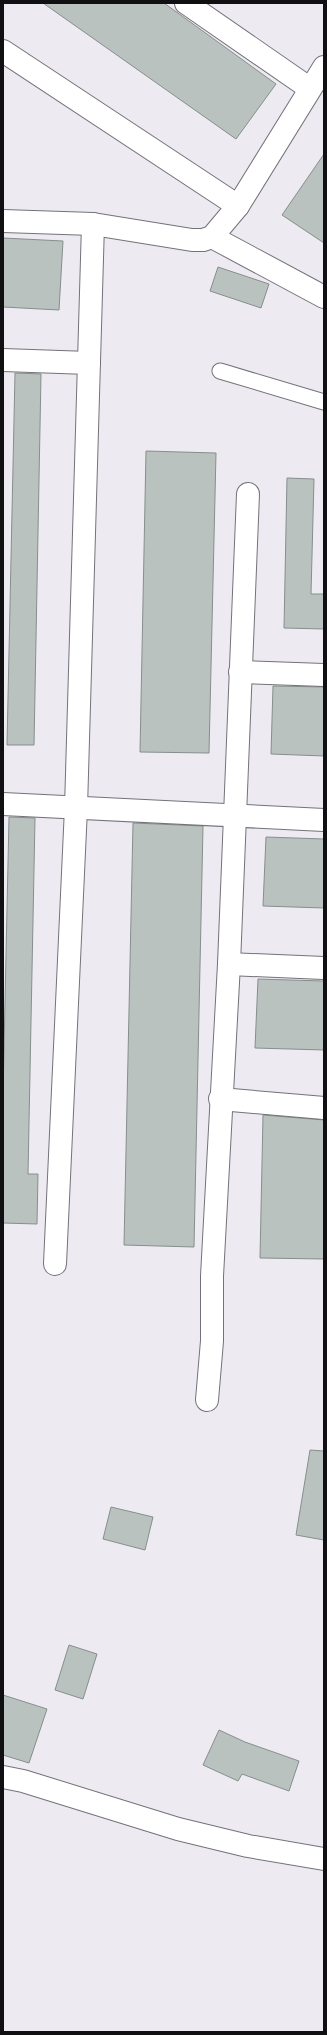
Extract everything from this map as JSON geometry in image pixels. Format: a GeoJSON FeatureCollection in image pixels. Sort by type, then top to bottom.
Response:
{"type":"FeatureCollection","features":[{"type":"Feature","properties":{"kind":"street"},"geometry":{"type":"LineString","coordinates":[[186,3],[309,88]]}},
{"type":"Feature","properties":{"kind":"street"},"geometry":{"type":"LineString","coordinates":[[3,51],[238,206]]}},
{"type":"Feature","properties":{"kind":"street"},"geometry":{"type":"LineString","coordinates":[[3,221],[93,224],[192,240],[212,238],[238,206],[309,88],[324,67]]}},
{"type":"Feature","properties":{"kind":"street"},"geometry":{"type":"LineString","coordinates":[[55,1264],[76,808],[93,224]]}},
{"type":"Feature","properties":{"kind":"street"},"geometry":{"type":"LineString","coordinates":[[212,238],[324,297]]}},
{"type":"Feature","properties":{"kind":"street"},"geometry":{"type":"LineString","coordinates":[[3,360],[89,363]]}},
{"type":"Feature","properties":{"kind":"street"},"geometry":{"type":"LineString","coordinates":[[207,1400],[212,1341],[212,1276],[220,1099],[229,964],[248,494]]}},
{"type":"Feature","properties":{"kind":"street"},"geometry":{"type":"LineString","coordinates":[[240,672],[324,675]]}},
{"type":"Feature","properties":{"kind":"street"},"geometry":{"type":"LineString","coordinates":[[3,804],[324,820]]}},
{"type":"Feature","properties":{"kind":"street"},"geometry":{"type":"LineString","coordinates":[[229,964],[324,968]]}},
{"type":"Feature","properties":{"kind":"street"},"geometry":{"type":"LineString","coordinates":[[220,1099],[324,1108]]}},
{"type":"Feature","properties":{"kind":"street"},"geometry":{"type":"LineString","coordinates":[[3,1777],[23,1781],[178,1829],[248,1846],[324,1859]]}},
{"type":"Feature","properties":{"kind":"lane"},"geometry":{"type":"LineString","coordinates":[[220,371],[324,402]]}},
{"type":"Feature","properties":{"kind":"building"},"geometry":{"type":"Polygon","coordinates":[[[43,3],[164,3],[276,84],[236,139],[43,3]]]}},
{"type":"Feature","properties":{"kind":"building"},"geometry":{"type":"Polygon","coordinates":[[[324,154],[324,243],[282,215],[324,154]]]}},
{"type":"Feature","properties":{"kind":"building"},"geometry":{"type":"Polygon","coordinates":[[[3,238],[63,241],[59,310],[3,307],[3,238]]]}},
{"type":"Feature","properties":{"kind":"building"},"geometry":{"type":"Polygon","coordinates":[[[218,267],[269,284],[261,308],[210,291],[218,267]]]}},
{"type":"Feature","properties":{"kind":"building"},"geometry":{"type":"Polygon","coordinates":[[[15,373],[41,374],[34,745],[7,745],[15,373]]]}},
{"type":"Feature","properties":{"kind":"building"},"geometry":{"type":"Polygon","coordinates":[[[146,451],[216,453],[209,753],[140,752],[146,451]]]}},
{"type":"Feature","properties":{"kind":"building"},"geometry":{"type":"Polygon","coordinates":[[[287,478],[314,479],[311,594],[324,594],[324,629],[284,628],[287,478]]]}},
{"type":"Feature","properties":{"kind":"building"},"geometry":{"type":"Polygon","coordinates":[[[273,686],[324,687],[324,756],[271,754],[273,686]]]}},
{"type":"Feature","properties":{"kind":"building"},"geometry":{"type":"Polygon","coordinates":[[[9,817],[35,818],[28,1174],[38,1174],[37,1224],[3,1223],[3,1095],[9,817]]]}},
{"type":"Feature","properties":{"kind":"building"},"geometry":{"type":"Polygon","coordinates":[[[133,823],[203,826],[194,1247],[124,1245],[133,823]]]}},
{"type":"Feature","properties":{"kind":"building"},"geometry":{"type":"Polygon","coordinates":[[[266,837],[324,839],[324,908],[263,906],[266,837]]]}},
{"type":"Feature","properties":{"kind":"building"},"geometry":{"type":"Polygon","coordinates":[[[258,979],[324,981],[324,1050],[255,1048],[258,979]]]}},
{"type":"Feature","properties":{"kind":"building"},"geometry":{"type":"Polygon","coordinates":[[[263,1115],[324,1120],[324,1259],[260,1258],[263,1115]]]}},
{"type":"Feature","properties":{"kind":"building"},"geometry":{"type":"Polygon","coordinates":[[[310,1450],[324,1451],[324,1540],[296,1535],[310,1450]]]}},
{"type":"Feature","properties":{"kind":"building"},"geometry":{"type":"Polygon","coordinates":[[[111,1507],[153,1517],[145,1550],[103,1539],[111,1507]]]}},
{"type":"Feature","properties":{"kind":"building"},"geometry":{"type":"Polygon","coordinates":[[[69,1645],[97,1654],[83,1699],[55,1690],[69,1645]]]}},
{"type":"Feature","properties":{"kind":"building"},"geometry":{"type":"Polygon","coordinates":[[[3,1695],[47,1709],[29,1763],[3,1755],[3,1695]]]}},
{"type":"Feature","properties":{"kind":"building"},"geometry":{"type":"Polygon","coordinates":[[[219,1730],[245,1742],[299,1761],[289,1791],[242,1774],[238,1781],[203,1765],[219,1730]]]}}]}
